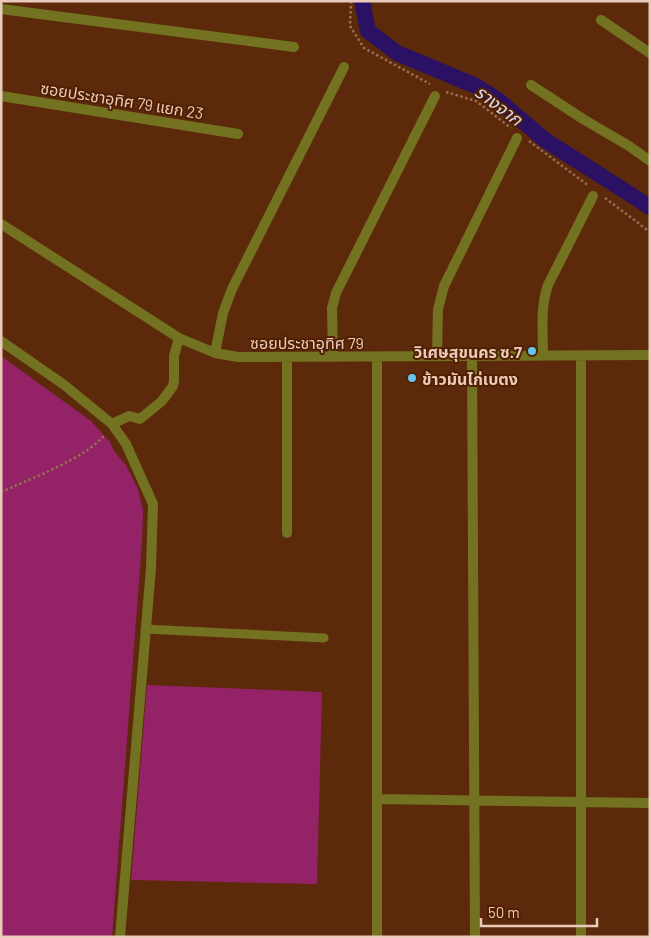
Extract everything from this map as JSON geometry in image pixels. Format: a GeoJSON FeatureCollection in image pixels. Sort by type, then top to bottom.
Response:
{"type":"FeatureCollection","features":[{"type":"Feature","properties":{"kind":"street"},"geometry":{"type":"LineString","coordinates":[[1,9],[294,47]]}},
{"type":"Feature","properties":{"kind":"street"},"geometry":{"type":"LineString","coordinates":[[601,20],[650,53]]}},
{"type":"Feature","properties":{"kind":"street"},"geometry":{"type":"LineString","coordinates":[[215,353],[228,299],[344,67]]}},
{"type":"Feature","properties":{"kind":"street"},"geometry":{"type":"LineString","coordinates":[[531,85],[650,160]]}},
{"type":"Feature","properties":{"kind":"street"},"geometry":{"type":"LineString","coordinates":[[333,357],[333,300],[437,91]]}},
{"type":"Feature","properties":{"kind":"street","name":"ซอยประชาอุทิศ 79 แยก 23"},"geometry":{"type":"LineString","coordinates":[[1,96],[238,134]]}},
{"type":"Feature","properties":{"kind":"street"},"geometry":{"type":"LineString","coordinates":[[437,356],[438,309],[444,286],[518,135]]}},
{"type":"Feature","properties":{"kind":"street"},"geometry":{"type":"LineString","coordinates":[[544,356],[544,295],[596,194]]}},
{"type":"Feature","properties":{"kind":"street","name":"ซอยประชาอุทิศ 79"},"geometry":{"type":"LineString","coordinates":[[1,224],[179,338],[215,353],[238,357],[650,355]]}},
{"type":"Feature","properties":{"kind":"street"},"geometry":{"type":"LineString","coordinates":[[111,428],[129,416],[140,419],[169,393],[174,382],[174,356],[179,338]]}},
{"type":"Feature","properties":{"kind":"street"},"geometry":{"type":"LineString","coordinates":[[1,341],[63,384],[126,444],[153,504],[150,568],[120,937]]}},
{"type":"Feature","properties":{"kind":"street"},"geometry":{"type":"LineString","coordinates":[[472,356],[475,937]]}},
{"type":"Feature","properties":{"kind":"street"},"geometry":{"type":"LineString","coordinates":[[581,356],[581,937]]}},
{"type":"Feature","properties":{"kind":"street"},"geometry":{"type":"LineString","coordinates":[[287,357],[287,533]]}},
{"type":"Feature","properties":{"kind":"street"},"geometry":{"type":"LineString","coordinates":[[377,357],[377,937]]}},
{"type":"Feature","properties":{"kind":"street"},"geometry":{"type":"LineString","coordinates":[[377,799],[650,803]]}},
{"type":"Feature","properties":{"kind":"lane"},"geometry":{"type":"LineString","coordinates":[[145,629],[324,638]]}},
{"type":"Feature","properties":{"kind":"path"},"geometry":{"type":"LineString","coordinates":[[351,1],[350,26],[364,48],[437,91],[476,101],[596,194],[650,232]]}},
{"type":"Feature","properties":{"kind":"path"},"geometry":{"type":"LineString","coordinates":[[1,492],[56,468],[86,451],[98,442],[111,428]]}},
{"type":"Feature","properties":{"kind":"shaded area"},"geometry":{"type":"Polygon","coordinates":[[[1,356],[91,421],[110,442],[114,451],[126,465],[138,489],[143,510],[112,937],[1,937],[1,356]]]}},
{"type":"Feature","properties":{"kind":"shaded area"},"geometry":{"type":"Polygon","coordinates":[[[147,685],[322,692],[317,884],[131,880],[147,685]]]}},
{"type":"Feature","properties":{"kind":"waterway","name":"รางจาก"},"geometry":{"type":"LineString","coordinates":[[362,1],[368,31],[397,53],[476,86],[498,100],[545,140],[650,207]]}},
{"type":"Feature","properties":{"kind":"place","name":"วิเศษสุขนคร ซ.7"},"geometry":{"type":"Point","coordinates":[532,351]}},
{"type":"Feature","properties":{"kind":"place","name":"ข้าวมันไก่เบตง"},"geometry":{"type":"Point","coordinates":[412,378]}}]}
